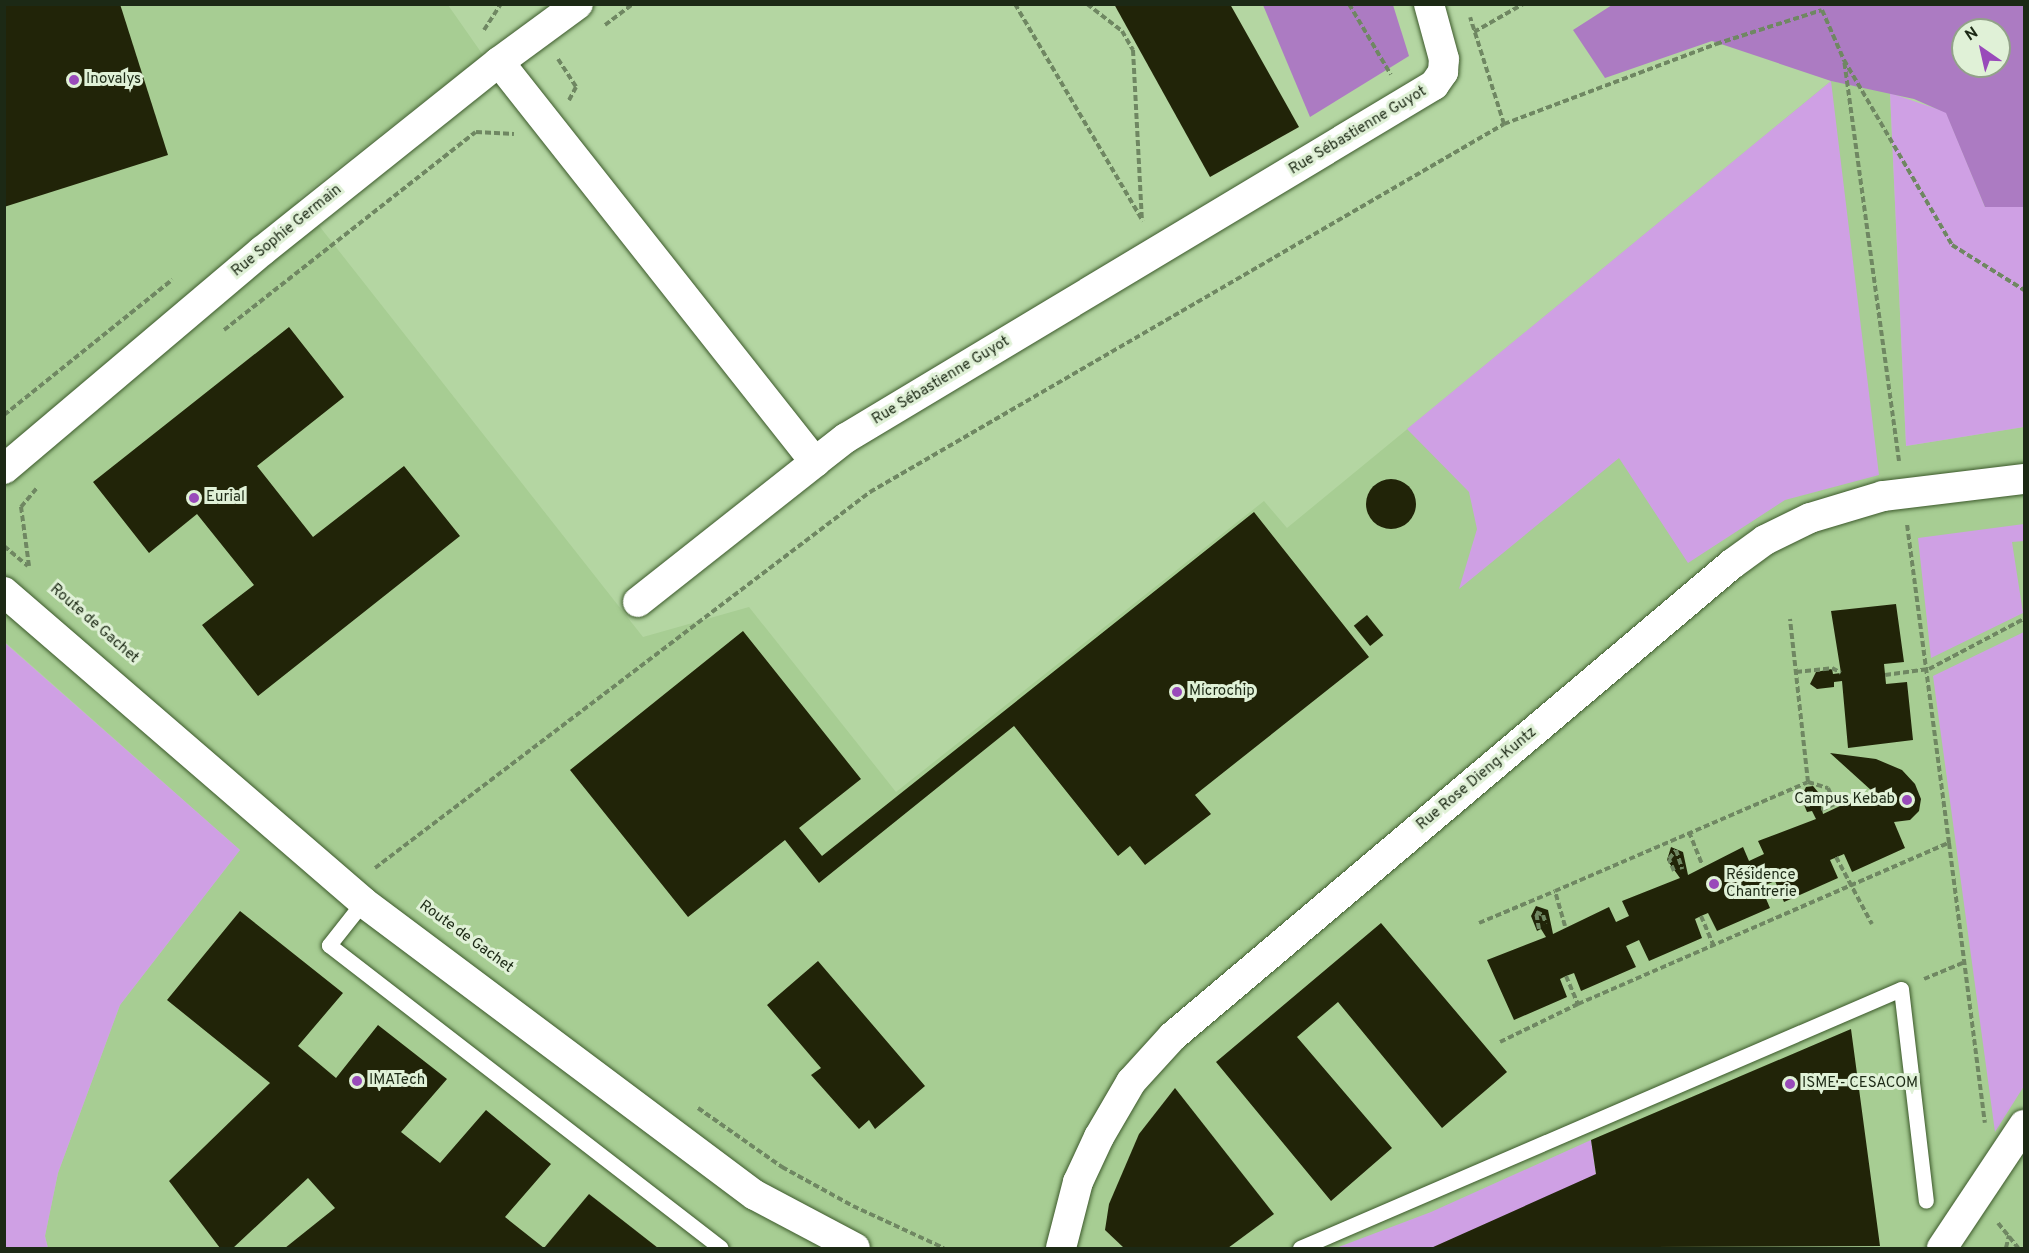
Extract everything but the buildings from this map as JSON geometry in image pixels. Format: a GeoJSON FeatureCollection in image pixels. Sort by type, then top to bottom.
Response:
{"type":"FeatureCollection","features":[{"type":"Feature","properties":{"kind":"street","name":"Rue Sophie Germain"},"geometry":{"type":"LineString","coordinates":[[4,469],[262,251],[499,62],[578,4]]}},
{"type":"Feature","properties":{"kind":"street","name":"Rue Sébastienne Guyot"},"geometry":{"type":"LineString","coordinates":[[638,602],[846,438],[1434,85],[1443,72],[1442,49],[1429,4]]}},
{"type":"Feature","properties":{"kind":"street"},"geometry":{"type":"LineString","coordinates":[[499,62],[815,462]]}},
{"type":"Feature","properties":{"kind":"street","name":"Rue Rose Dieng-Kuntz"},"geometry":{"type":"LineString","coordinates":[[1061,1248],[1078,1182],[1099,1137],[1131,1082],[1173,1036],[1732,564],[1765,540],[1810,518],[1864,501],[2025,479]]}},
{"type":"Feature","properties":{"kind":"street"},"geometry":{"type":"LineString","coordinates":[[4,592],[363,902],[754,1195],[855,1248]]}},
{"type":"Feature","properties":{"kind":"street"},"geometry":{"type":"LineString","coordinates":[[1942,1248],[2025,1125]]}},
{"type":"Feature","properties":{"kind":"lane"},"geometry":{"type":"LineString","coordinates":[[363,902],[329,945],[721,1248]]}},
{"type":"Feature","properties":{"kind":"lane"},"geometry":{"type":"LineString","coordinates":[[1300,1248],[1901,989],[1926,1201]]}},
{"type":"Feature","properties":{"kind":"path"},"geometry":{"type":"LineString","coordinates":[[595,32],[633,4]]}},
{"type":"Feature","properties":{"kind":"path"},"geometry":{"type":"LineString","coordinates":[[1015,4],[1161,250]]}},
{"type":"Feature","properties":{"kind":"path"},"geometry":{"type":"LineString","coordinates":[[1087,4],[1122,31],[1133,50],[1142,220]]}},
{"type":"Feature","properties":{"kind":"path"},"geometry":{"type":"LineString","coordinates":[[1349,4],[1407,101]]}},
{"type":"Feature","properties":{"kind":"path"},"geometry":{"type":"LineString","coordinates":[[1442,49],[1523,4]]}},
{"type":"Feature","properties":{"kind":"path"},"geometry":{"type":"LineString","coordinates":[[375,868],[870,492],[1504,124],[1716,44],[1822,10],[1844,60],[1952,244],[2025,290]]}},
{"type":"Feature","properties":{"kind":"path"},"geometry":{"type":"LineString","coordinates":[[1474,32],[1504,124]]}},
{"type":"Feature","properties":{"kind":"path"},"geometry":{"type":"LineString","coordinates":[[221,332],[476,132],[530,134],[546,122],[571,98],[576,87],[557,60],[566,53]]}},
{"type":"Feature","properties":{"kind":"path"},"geometry":{"type":"LineString","coordinates":[[1844,60],[1899,464]]}},
{"type":"Feature","properties":{"kind":"path"},"geometry":{"type":"LineString","coordinates":[[29,567],[21,507],[40,483]]}},
{"type":"Feature","properties":{"kind":"path"},"geometry":{"type":"LineString","coordinates":[[1907,520],[1924,669],[1965,962],[1989,1177]]}},
{"type":"Feature","properties":{"kind":"path","name":"Route de Gachet"},"geometry":{"type":"LineString","coordinates":[[4,546],[38,574]]}},
{"type":"Feature","properties":{"kind":"path"},"geometry":{"type":"LineString","coordinates":[[1790,619],[1808,782]]}},
{"type":"Feature","properties":{"kind":"path"},"geometry":{"type":"LineString","coordinates":[[1885,675],[1924,669],[2025,619]]}},
{"type":"Feature","properties":{"kind":"path"},"geometry":{"type":"LineString","coordinates":[[1796,672],[1832,668],[1841,673]]}},
{"type":"Feature","properties":{"kind":"path"},"geometry":{"type":"LineString","coordinates":[[1479,923],[1808,782],[1828,788],[1835,804],[1821,810]]}},
{"type":"Feature","properties":{"kind":"path"},"geometry":{"type":"LineString","coordinates":[[1808,807],[1807,793],[1812,793],[1819,804]]}},
{"type":"Feature","properties":{"kind":"path"},"geometry":{"type":"LineString","coordinates":[[1689,832],[1702,865]]}},
{"type":"Feature","properties":{"kind":"path"},"geometry":{"type":"LineString","coordinates":[[1500,1042],[1578,1004],[1949,843]]}},
{"type":"Feature","properties":{"kind":"path"},"geometry":{"type":"LineString","coordinates":[[1674,871],[1670,859],[1676,850],[1682,869]]}},
{"type":"Feature","properties":{"kind":"path"},"geometry":{"type":"LineString","coordinates":[[1836,857],[1872,924]]}},
{"type":"Feature","properties":{"kind":"path"},"geometry":{"type":"LineString","coordinates":[[366,860],[382,874]]}},
{"type":"Feature","properties":{"kind":"path"},"geometry":{"type":"LineString","coordinates":[[1555,891],[1565,926]]}},
{"type":"Feature","properties":{"kind":"path"},"geometry":{"type":"LineString","coordinates":[[1539,929],[1536,912],[1543,915],[1546,924]]}},
{"type":"Feature","properties":{"kind":"path"},"geometry":{"type":"LineString","coordinates":[[1701,916],[1714,946]]}},
{"type":"Feature","properties":{"kind":"path"},"geometry":{"type":"LineString","coordinates":[[1901,989],[1965,962]]}},
{"type":"Feature","properties":{"kind":"path"},"geometry":{"type":"LineString","coordinates":[[1566,976],[1578,1004]]}},
{"type":"Feature","properties":{"kind":"path"},"geometry":{"type":"LineString","coordinates":[[690,1102],[782,1167],[853,1206],[944,1248]]}},
{"type":"Feature","properties":{"kind":"path"},"geometry":{"type":"LineString","coordinates":[[2006,1248],[2009,1234]]}},
{"type":"Feature","properties":{"kind":"shaded area"},"geometry":{"type":"Polygon","coordinates":[[[5,5],[448,5],[483,55],[298,199],[643,637],[749,607],[896,792],[1264,501],[1287,528],[1831,81],[1890,93],[1906,446],[2024,427],[2024,1248],[48,1248],[45,1236],[58,1173],[120,1005],[240,850],[5,642],[5,5]]]}},
{"type":"Feature","properties":{"kind":"shaded area"},"geometry":{"type":"Polygon","coordinates":[[[1263,5],[1393,5],[1409,56],[1310,117],[1263,5]]]}},
{"type":"Feature","properties":{"kind":"shaded area"},"geometry":{"type":"Polygon","coordinates":[[[1612,5],[2024,5],[2024,207],[1985,207],[1946,113],[1914,99],[1831,81],[1712,41],[1605,78],[1573,30],[1612,5]]]}},
{"type":"Feature","properties":{"kind":"shaded area"},"geometry":{"type":"Polygon","coordinates":[[[1831,81],[1879,475],[1785,500],[1688,563],[1619,458],[1459,589],[1477,529],[1469,492],[1407,429],[1831,81]]]}},
{"type":"Feature","properties":{"kind":"shaded area"},"geometry":{"type":"Polygon","coordinates":[[[1890,93],[1946,112],[1985,207],[2024,207],[2024,427],[1906,446],[1890,93]]]}},
{"type":"Feature","properties":{"kind":"shaded area"},"geometry":{"type":"Polygon","coordinates":[[[2024,524],[2024,541],[2012,542],[2023,613],[1931,658],[1918,538],[2024,524]]]}},
{"type":"Feature","properties":{"kind":"shaded area"},"geometry":{"type":"Polygon","coordinates":[[[2024,632],[2024,1086],[1995,1132],[1933,676],[2024,632]]]}},
{"type":"Feature","properties":{"kind":"shaded area"},"geometry":{"type":"Polygon","coordinates":[[[4,642],[240,850],[120,1005],[58,1173],[45,1236],[48,1248],[5,1248],[4,642]]]}},
{"type":"Feature","properties":{"kind":"shaded area"},"geometry":{"type":"Polygon","coordinates":[[[1591,1140],[1596,1175],[1432,1248],[1336,1248],[1431,1212],[1591,1140]]]}},
{"type":"Feature","properties":{"kind":"place","name":"Inovalys"},"geometry":{"type":"Point","coordinates":[74,80]}},
{"type":"Feature","properties":{"kind":"place","name":"Eurial"},"geometry":{"type":"Point","coordinates":[194,498]}},
{"type":"Feature","properties":{"kind":"place","name":"Microchip"},"geometry":{"type":"Point","coordinates":[1177,692]}},
{"type":"Feature","properties":{"kind":"place","name":"Campus Kebab"},"geometry":{"type":"Point","coordinates":[1907,800]}},
{"type":"Feature","properties":{"kind":"place","name":"Résidence Chantrerie"},"geometry":{"type":"Point","coordinates":[1714,884]}},
{"type":"Feature","properties":{"kind":"place","name":"IMATech"},"geometry":{"type":"Point","coordinates":[357,1081]}},
{"type":"Feature","properties":{"kind":"place","name":"ISME - CESACOM"},"geometry":{"type":"Point","coordinates":[1790,1084]}}]}
